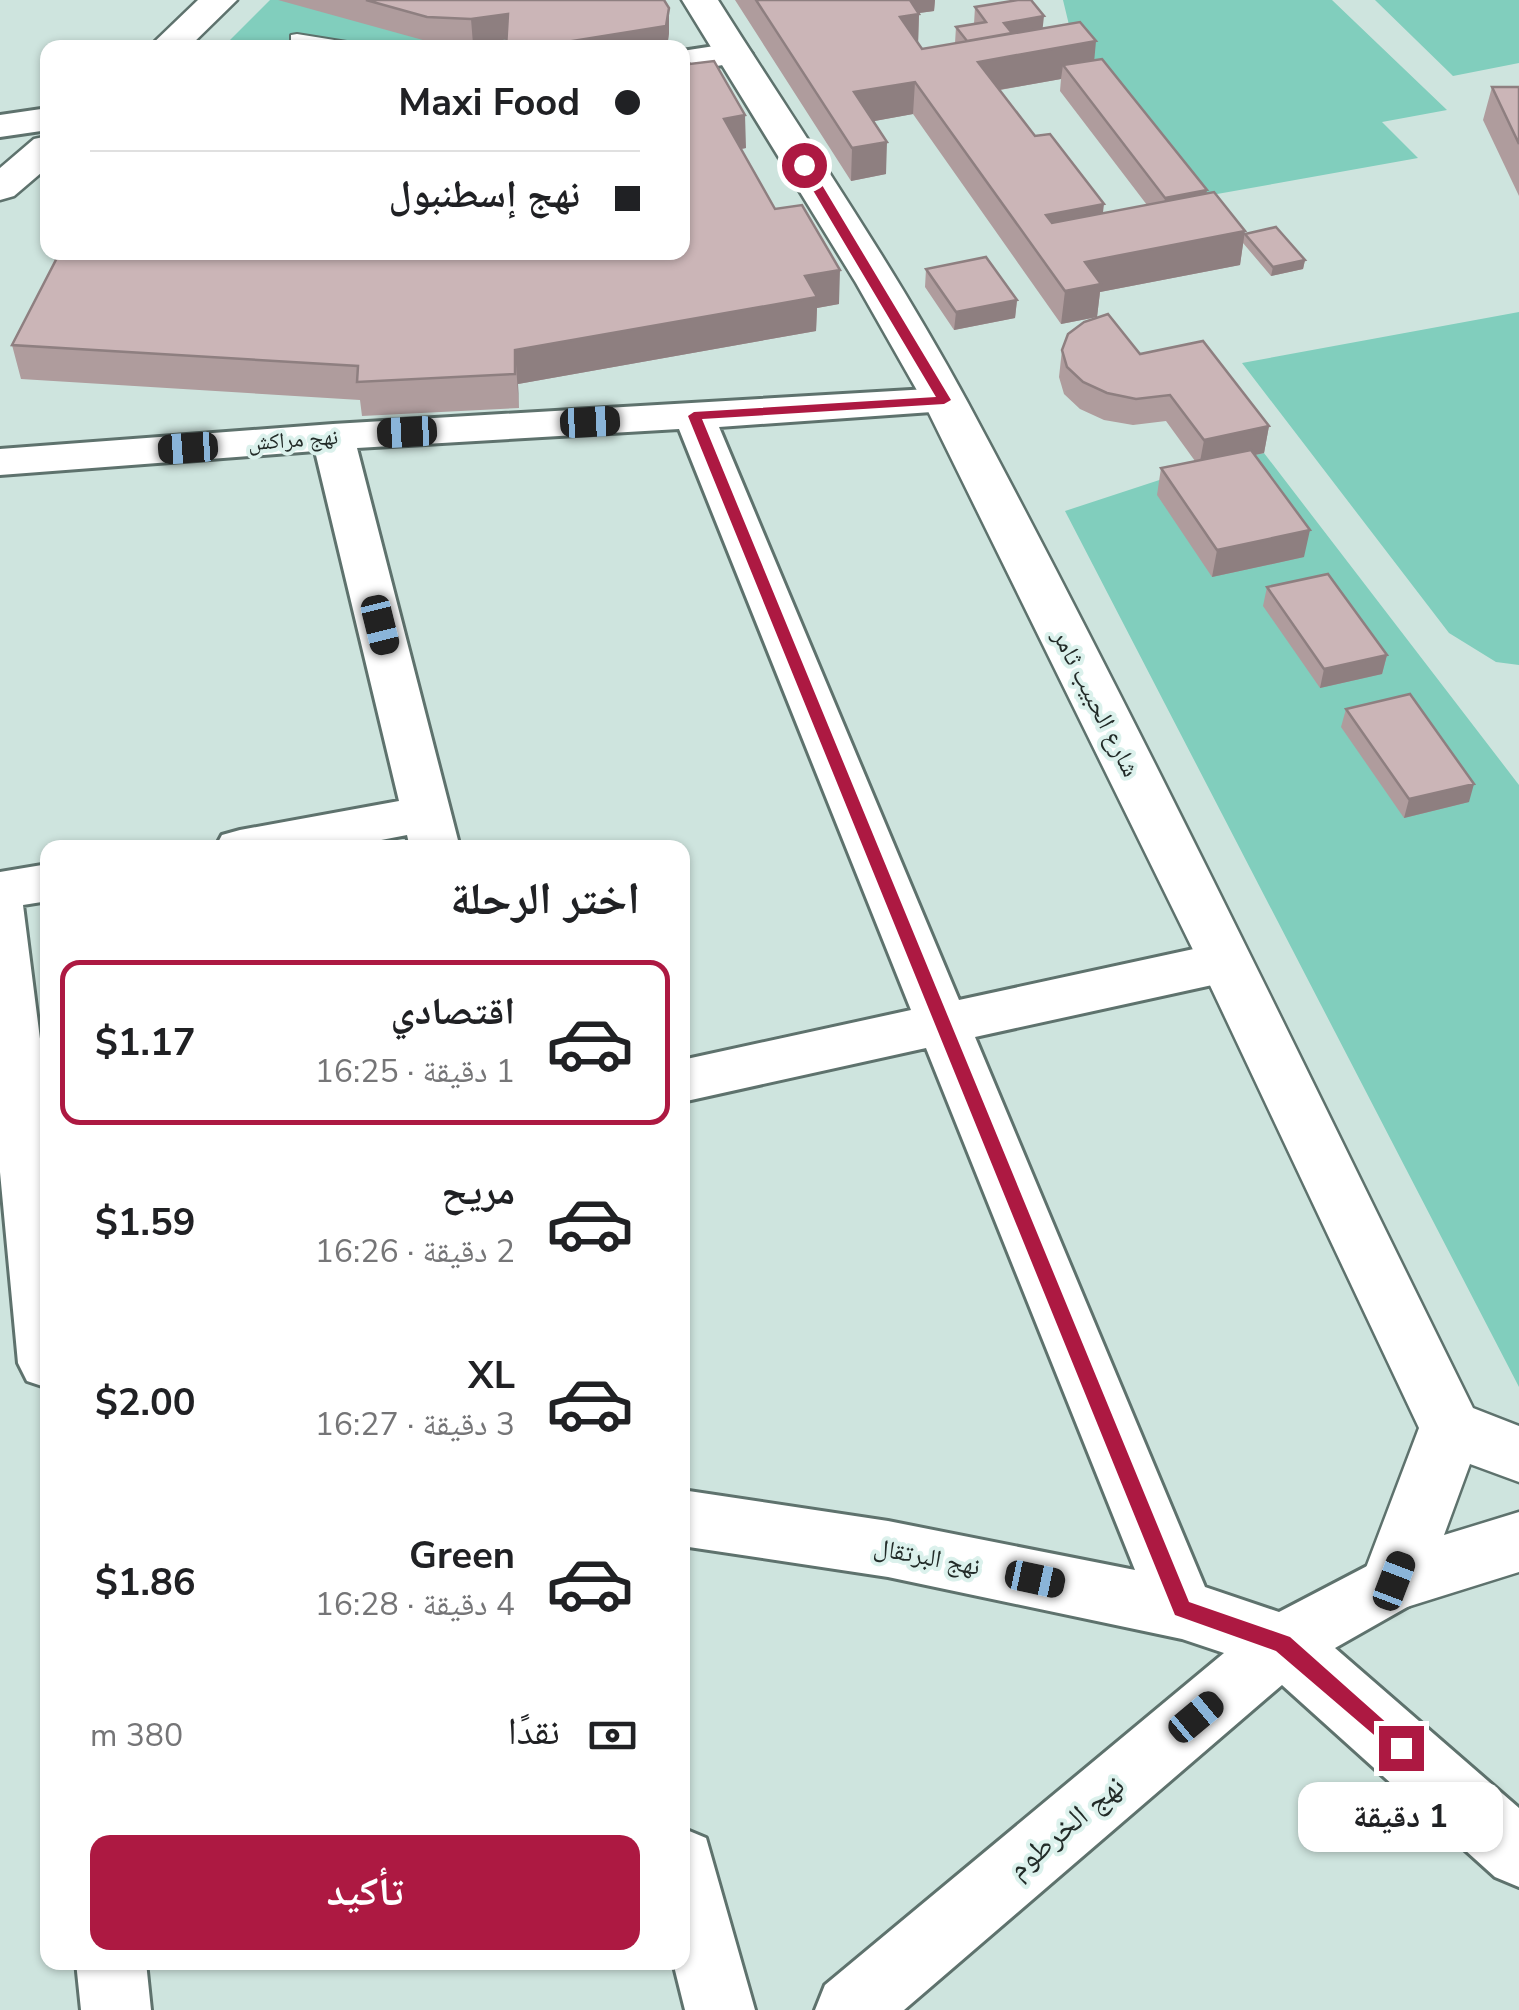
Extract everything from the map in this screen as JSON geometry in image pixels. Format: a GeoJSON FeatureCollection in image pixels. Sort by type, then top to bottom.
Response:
{"type":"FeatureCollection","features":[{"type":"Feature","properties":{"kind":"street"},"geometry":{"type":"LineString","coordinates":[[175,40],[219,0]]}},
{"type":"Feature","properties":{"kind":"street","name":"شارع الحبيب ثامر"},"geometry":{"type":"LineString","coordinates":[[700,0],[877,283],[944,400],[1226,962],[1450,1428]]}},
{"type":"Feature","properties":{"kind":"street"},"geometry":{"type":"LineString","coordinates":[[690,61],[734,54]]}},
{"type":"Feature","properties":{"kind":"street"},"geometry":{"type":"LineString","coordinates":[[0,126],[40,120]]}},
{"type":"Feature","properties":{"kind":"street"},"geometry":{"type":"LineString","coordinates":[[0,188],[40,155]]}},
{"type":"Feature","properties":{"kind":"street","name":"نهج مراكش"},"geometry":{"type":"LineString","coordinates":[[0,462],[333,437],[944,400]]}},
{"type":"Feature","properties":{"kind":"street"},"geometry":{"type":"LineString","coordinates":[[694,416],[1182,1609]]}},
{"type":"Feature","properties":{"kind":"street"},"geometry":{"type":"LineString","coordinates":[[329,840],[430,831],[333,437]]}},
{"type":"Feature","properties":{"kind":"street"},"geometry":{"type":"LineString","coordinates":[[0,891],[40,884]]}},
{"type":"Feature","properties":{"kind":"street"},"geometry":{"type":"LineString","coordinates":[[0,909],[35,1344]]}},
{"type":"Feature","properties":{"kind":"street"},"geometry":{"type":"LineString","coordinates":[[690,1079],[1226,962]]}},
{"type":"Feature","properties":{"kind":"street"},"geometry":{"type":"LineString","coordinates":[[1394,1581],[1450,1428],[1519,1454]]}},
{"type":"Feature","properties":{"kind":"street","name":"نهج البرتقال"},"geometry":{"type":"LineString","coordinates":[[690,1519],[888,1549],[1182,1609],[1283,1644]]}},
{"type":"Feature","properties":{"kind":"street"},"geometry":{"type":"LineString","coordinates":[[1394,1581],[1519,1542]]}},
{"type":"Feature","properties":{"kind":"street","name":"نهج الخرطوم"},"geometry":{"type":"LineString","coordinates":[[850,2010],[1283,1644],[1394,1581]]}},
{"type":"Feature","properties":{"kind":"street"},"geometry":{"type":"LineString","coordinates":[[1283,1644],[1519,1853]]}},
{"type":"Feature","properties":{"kind":"street"},"geometry":{"type":"LineString","coordinates":[[690,1893],[720,2010]]}},
{"type":"Feature","properties":{"kind":"street"},"geometry":{"type":"LineString","coordinates":[[112,1970],[116,2010]]}},
{"type":"Feature","properties":{"kind":"lane"},"geometry":{"type":"LineString","coordinates":[[297,39],[303,40]]}},
{"type":"Feature","properties":{"kind":"green space"},"geometry":{"type":"Polygon","coordinates":[[[270,0],[650,0],[664,40],[230,40],[270,0]]]}},
{"type":"Feature","properties":{"kind":"green space"},"geometry":{"type":"Polygon","coordinates":[[[1063,0],[1332,0],[1447,110],[1382,122],[1418,158],[1189,199],[1076,54],[1063,0]]]}},
{"type":"Feature","properties":{"kind":"green space"},"geometry":{"type":"Polygon","coordinates":[[[1375,0],[1519,0],[1519,63],[1453,76],[1375,0]]]}},
{"type":"Feature","properties":{"kind":"green space"},"geometry":{"type":"Polygon","coordinates":[[[1519,312],[1519,665],[1496,662],[1449,633],[1242,363],[1519,312]]]}},
{"type":"Feature","properties":{"kind":"green space"},"geometry":{"type":"Polygon","coordinates":[[[1264,453],[1519,785],[1519,1387],[1065,511],[1199,467],[1264,453]]]}},
{"type":"Feature","properties":{"kind":"building"},"geometry":{"type":"Polygon","coordinates":[[[366,0],[664,0],[669,8],[666,26],[579,40],[506,40],[508,14],[471,19],[427,17],[366,0]]]}},
{"type":"Feature","properties":{"kind":"building"},"geometry":{"type":"Polygon","coordinates":[[[756,0],[910,0],[919,14],[900,17],[922,49],[1080,22],[1096,41],[978,62],[1035,136],[1050,134],[1104,204],[1046,215],[1052,223],[1214,192],[1245,231],[1085,262],[1101,284],[1065,291],[915,82],[854,92],[887,142],[852,148],[756,0]]]}},
{"type":"Feature","properties":{"kind":"building"},"geometry":{"type":"Polygon","coordinates":[[[1031,0],[1044,16],[1004,23],[1012,33],[967,41],[956,27],[986,22],[975,7],[1031,0]]]}},
{"type":"Feature","properties":{"kind":"building"},"geometry":{"type":"Polygon","coordinates":[[[1102,59],[1207,190],[1165,198],[1063,65],[1102,59]]]}},
{"type":"Feature","properties":{"kind":"building"},"geometry":{"type":"Polygon","coordinates":[[[714,61],[745,115],[724,119],[775,209],[802,205],[840,270],[805,276],[817,297],[515,350],[515,374],[357,382],[358,366],[12,345],[56,260],[690,260],[690,64],[714,61]]]}},
{"type":"Feature","properties":{"kind":"building"},"geometry":{"type":"Polygon","coordinates":[[[1492,87],[1519,87],[1519,144],[1492,87]]]}},
{"type":"Feature","properties":{"kind":"building"},"geometry":{"type":"Polygon","coordinates":[[[1276,227],[1305,260],[1273,267],[1245,234],[1276,227]]]}},
{"type":"Feature","properties":{"kind":"building"},"geometry":{"type":"Polygon","coordinates":[[[986,257],[1017,300],[956,312],[926,269],[986,257]]]}},
{"type":"Feature","properties":{"kind":"building"},"geometry":{"type":"Polygon","coordinates":[[[1108,314],[1140,354],[1203,341],[1269,426],[1204,440],[1170,395],[1136,399],[1107,393],[1083,382],[1067,367],[1062,350],[1068,334],[1084,322],[1108,314]]]}},
{"type":"Feature","properties":{"kind":"building"},"geometry":{"type":"Polygon","coordinates":[[[1251,450],[1310,530],[1217,550],[1161,468],[1251,450]]]}},
{"type":"Feature","properties":{"kind":"building"},"geometry":{"type":"Polygon","coordinates":[[[1328,574],[1387,655],[1324,669],[1267,587],[1328,574]]]}},
{"type":"Feature","properties":{"kind":"building"},"geometry":{"type":"Polygon","coordinates":[[[1410,694],[1474,784],[1409,799],[1346,709],[1410,694]]]}},
{"type":"Feature","properties":{"kind":"route"},"geometry":{"type":"LineString","coordinates":[[804,165],[944,400],[694,416],[1182,1609],[1283,1644],[1401,1748]]}}]}
